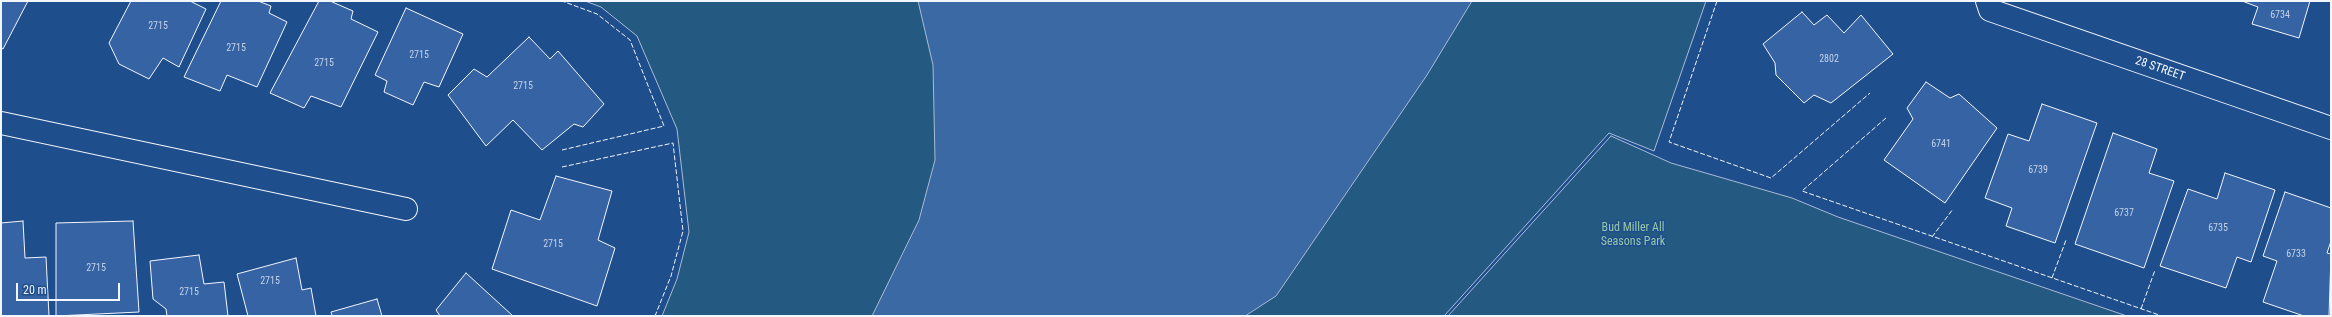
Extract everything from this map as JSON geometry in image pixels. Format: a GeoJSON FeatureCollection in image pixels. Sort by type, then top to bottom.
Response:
{"type":"FeatureCollection","features":[{"type":"Feature","properties":{"kind":"street","name":"28 STREET"},"geometry":{"type":"LineString","coordinates":[[1988,6],[2331,128]]}},
{"type":"Feature","properties":{"kind":"street"},"geometry":{"type":"LineString","coordinates":[[1,123],[406,209]]}},
{"type":"Feature","properties":{"kind":"green space"},"geometry":{"type":"Polygon","coordinates":[[[585,1],[1706,1],[1654,151],[1609,133],[1444,316],[662,316],[677,279],[689,232],[677,129],[637,36],[601,7],[585,1]]]}},
{"type":"Feature","properties":{"kind":"green space","name":"Bud Miller All Seasons Park"},"geometry":{"type":"Polygon","coordinates":[[[1611,136],[1671,163],[1792,198],[1838,217],[2127,316],[1448,316],[1611,136]]]}},
{"type":"Feature","properties":{"kind":"shaded area"},"geometry":{"type":"Polygon","coordinates":[[[918,1],[1472,1],[1427,75],[1276,296],[1245,316],[872,316],[919,220],[935,160],[933,65],[918,1]]]}},
{"type":"Feature","properties":{"kind":"building"},"geometry":{"type":"Polygon","coordinates":[[[1,1],[28,1],[3,49],[1,48],[1,1]]]}},
{"type":"Feature","properties":{"kind":"building"},"geometry":{"type":"Polygon","coordinates":[[[131,1],[190,1],[206,9],[179,67],[163,58],[149,79],[119,64],[109,43],[131,1]]]}},
{"type":"Feature","properties":{"kind":"building"},"geometry":{"type":"Polygon","coordinates":[[[221,1],[258,1],[271,6],[269,13],[287,22],[257,87],[227,75],[220,91],[184,77],[221,1]]]}},
{"type":"Feature","properties":{"kind":"building"},"geometry":{"type":"Polygon","coordinates":[[[319,1],[330,1],[353,11],[351,19],[378,32],[341,107],[311,96],[304,108],[270,93],[319,1]]]}},
{"type":"Feature","properties":{"kind":"building"},"geometry":{"type":"Polygon","coordinates":[[[2242,1],[2310,1],[2299,38],[2252,24],[2258,7],[2242,1]]]}},
{"type":"Feature","properties":{"kind":"building"},"geometry":{"type":"Polygon","coordinates":[[[406,8],[463,34],[439,87],[424,82],[413,105],[384,92],[387,81],[375,75],[406,8]]]}},
{"type":"Feature","properties":{"kind":"building"},"geometry":{"type":"Polygon","coordinates":[[[1802,12],[1814,25],[1827,15],[1844,33],[1861,15],[1893,54],[1831,103],[1814,95],[1804,103],[1776,75],[1775,63],[1763,44],[1802,12]]]}},
{"type":"Feature","properties":{"kind":"building"},"geometry":{"type":"Polygon","coordinates":[[[529,37],[550,59],[558,51],[604,104],[583,127],[574,124],[542,150],[513,120],[486,146],[448,95],[474,69],[487,77],[529,37]]]}},
{"type":"Feature","properties":{"kind":"building"},"geometry":{"type":"Polygon","coordinates":[[[1926,82],[1950,98],[1959,94],[1997,128],[1945,203],[1884,160],[1913,119],[1907,108],[1926,82]]]}},
{"type":"Feature","properties":{"kind":"building"},"geometry":{"type":"Polygon","coordinates":[[[2042,104],[2097,123],[2055,243],[2006,226],[2012,208],[1985,198],[2008,134],[2029,141],[2042,104]]]}},
{"type":"Feature","properties":{"kind":"building"},"geometry":{"type":"Polygon","coordinates":[[[2113,133],[2157,149],[2149,173],[2174,181],[2144,268],[2075,244],[2113,133]]]}},
{"type":"Feature","properties":{"kind":"building"},"geometry":{"type":"Polygon","coordinates":[[[2225,173],[2275,190],[2251,262],[2237,257],[2226,288],[2160,266],[2188,189],[2217,199],[2225,173]]]}},
{"type":"Feature","properties":{"kind":"building"},"geometry":{"type":"Polygon","coordinates":[[[556,176],[612,191],[598,240],[615,248],[597,306],[492,269],[511,210],[540,220],[556,176]]]}},
{"type":"Feature","properties":{"kind":"building"},"geometry":{"type":"Polygon","coordinates":[[[2285,192],[2331,208],[2331,241],[2327,253],[2331,254],[2329,316],[2304,316],[2263,302],[2277,261],[2263,256],[2285,192]]]}},
{"type":"Feature","properties":{"kind":"building"},"geometry":{"type":"Polygon","coordinates":[[[23,221],[25,258],[46,257],[49,316],[1,316],[1,223],[23,221]]]}},
{"type":"Feature","properties":{"kind":"building"},"geometry":{"type":"Polygon","coordinates":[[[133,221],[139,312],[56,316],[56,223],[133,221]]]}},
{"type":"Feature","properties":{"kind":"building"},"geometry":{"type":"Polygon","coordinates":[[[199,255],[204,284],[224,282],[228,316],[167,316],[166,309],[153,299],[150,261],[199,255]]]}},
{"type":"Feature","properties":{"kind":"building"},"geometry":{"type":"Polygon","coordinates":[[[296,258],[302,290],[311,288],[316,316],[248,316],[237,274],[296,258]]]}},
{"type":"Feature","properties":{"kind":"building"},"geometry":{"type":"Polygon","coordinates":[[[466,273],[513,316],[440,316],[436,310],[466,273]]]}},
{"type":"Feature","properties":{"kind":"building"},"geometry":{"type":"Polygon","coordinates":[[[377,299],[382,316],[332,316],[331,312],[377,299]]]}},
{"type":"Feature","properties":{"kind":"fence"},"geometry":{"type":"LineString","coordinates":[[562,1],[597,14],[630,40],[664,126],[562,150]]}},
{"type":"Feature","properties":{"kind":"fence"},"geometry":{"type":"LineString","coordinates":[[1717,1],[1669,142],[1771,178],[1870,93]]}},
{"type":"Feature","properties":{"kind":"fence"},"geometry":{"type":"LineString","coordinates":[[1886,118],[1802,191],[2162,316]]}},
{"type":"Feature","properties":{"kind":"fence"},"geometry":{"type":"LineString","coordinates":[[562,167],[673,143],[683,231],[671,276],[655,316]]}},
{"type":"Feature","properties":{"kind":"fence"},"geometry":{"type":"LineString","coordinates":[[1932,237],[1953,209]]}},
{"type":"Feature","properties":{"kind":"fence"},"geometry":{"type":"LineString","coordinates":[[2052,278],[2066,240]]}},
{"type":"Feature","properties":{"kind":"fence"},"geometry":{"type":"LineString","coordinates":[[2141,309],[2155,270]]}}]}
